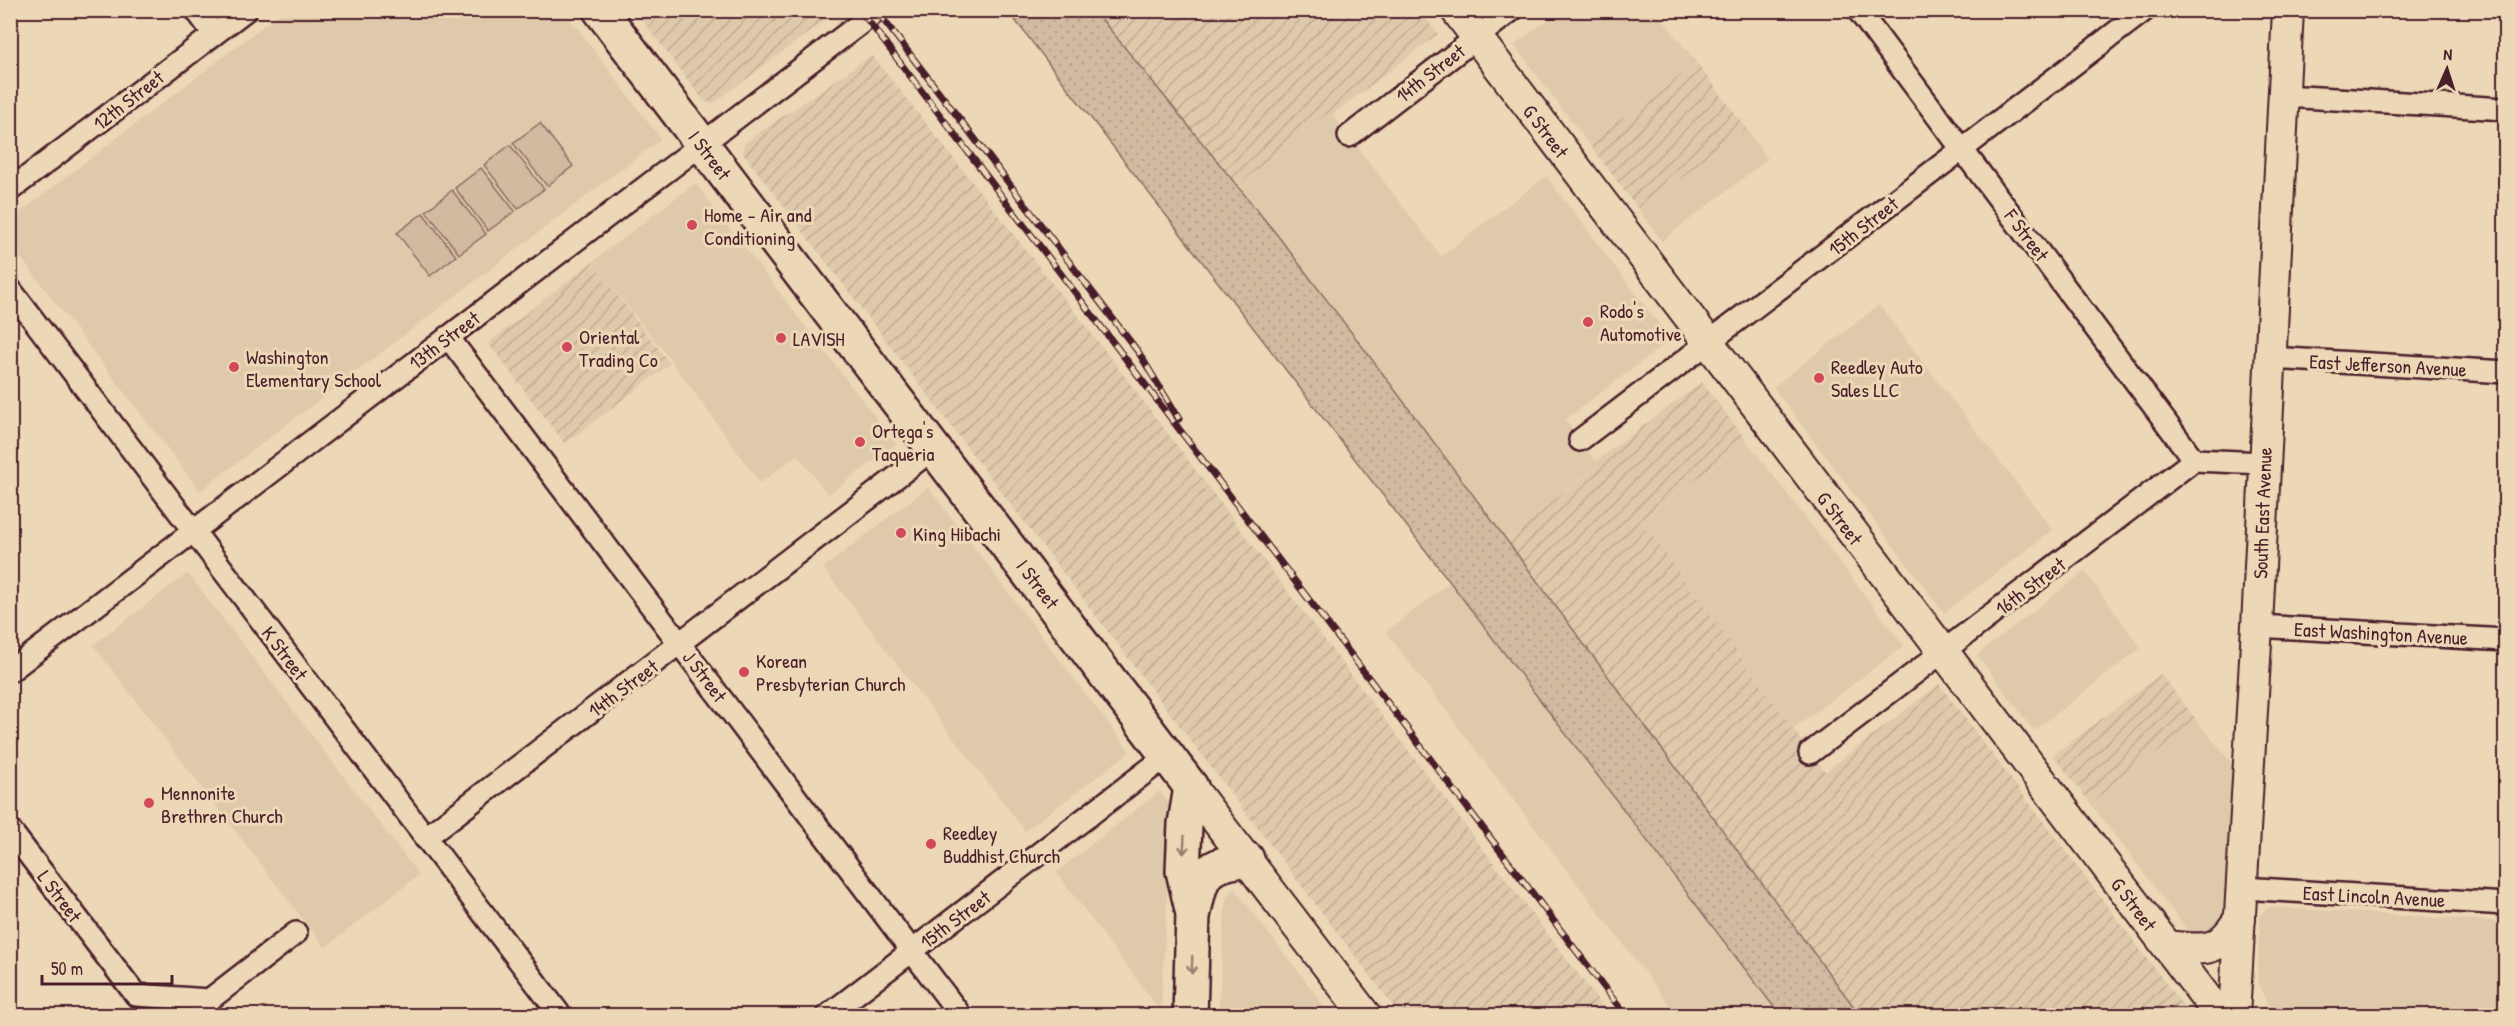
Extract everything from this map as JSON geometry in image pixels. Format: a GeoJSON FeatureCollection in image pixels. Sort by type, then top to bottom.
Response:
{"type":"FeatureCollection","features":[{"type":"Feature","properties":{"kind":"main road","name":"I Street"},"geometry":{"type":"LineString","coordinates":[[600,10],[1191,787]]}},
{"type":"Feature","properties":{"kind":"main road"},"geometry":{"type":"LineString","coordinates":[[1191,787],[1185,824],[1183,871],[1193,914]]}},
{"type":"Feature","properties":{"kind":"main road"},"geometry":{"type":"LineString","coordinates":[[1190,1016],[1193,914],[1199,887],[1206,872],[1222,863],[1247,859]]}},
{"type":"Feature","properties":{"kind":"street"},"geometry":{"type":"LineString","coordinates":[[196,10],[214,34]]}},
{"type":"Feature","properties":{"kind":"street","name":"12th Street"},"geometry":{"type":"LineString","coordinates":[[10,190],[246,10]]}},
{"type":"Feature","properties":{"kind":"street","name":"13th Street"},"geometry":{"type":"LineString","coordinates":[[10,672],[878,10]]}},
{"type":"Feature","properties":{"kind":"street","name":"G Street"},"geometry":{"type":"LineString","coordinates":[[1456,10],[2211,1004],[2234,1016]]}},
{"type":"Feature","properties":{"kind":"street","name":"14th Street"},"geometry":{"type":"LineString","coordinates":[[1349,136],[1512,10]]}},
{"type":"Feature","properties":{"kind":"street","name":"F Street"},"geometry":{"type":"LineString","coordinates":[[1858,10],[2194,460]]}},
{"type":"Feature","properties":{"kind":"street","name":"15th Street"},"geometry":{"type":"LineString","coordinates":[[1580,440],[2145,10]]}},
{"type":"Feature","properties":{"kind":"street","name":"South East Avenue"},"geometry":{"type":"LineString","coordinates":[[2234,1016],[2257,626],[2288,10]]}},
{"type":"Feature","properties":{"kind":"street"},"geometry":{"type":"LineString","coordinates":[[2284,96],[2505,109]]}},
{"type":"Feature","properties":{"kind":"street","name":"K Street"},"geometry":{"type":"LineString","coordinates":[[10,289],[561,1016]]}},
{"type":"Feature","properties":{"kind":"street","name":"J Street"},"geometry":{"type":"LineString","coordinates":[[448,337],[961,1016]]}},
{"type":"Feature","properties":{"kind":"street","name":"East Jefferson Avenue"},"geometry":{"type":"LineString","coordinates":[[2270,358],[2505,372]]}},
{"type":"Feature","properties":{"kind":"street","name":"14th Street"},"geometry":{"type":"LineString","coordinates":[[425,838],[933,449]]}},
{"type":"Feature","properties":{"kind":"street"},"geometry":{"type":"LineString","coordinates":[[2194,460],[2264,463]]}},
{"type":"Feature","properties":{"kind":"street","name":"16th Street"},"geometry":{"type":"LineString","coordinates":[[1810,753],[2194,460]]}},
{"type":"Feature","properties":{"kind":"street","name":"East Washington Avenue"},"geometry":{"type":"LineString","coordinates":[[2257,626],[2505,640]]}},
{"type":"Feature","properties":{"kind":"street","name":"15th Street"},"geometry":{"type":"LineString","coordinates":[[827,1016],[1168,755]]}},
{"type":"Feature","properties":{"kind":"street","name":"I Street"},"geometry":{"type":"LineString","coordinates":[[1191,787],[1366,1016]]}},
{"type":"Feature","properties":{"kind":"street","name":"L Street"},"geometry":{"type":"LineString","coordinates":[[10,830],[136,995],[201,1001],[215,997],[296,933]]}},
{"type":"Feature","properties":{"kind":"street","name":"East Lincoln Avenue"},"geometry":{"type":"LineString","coordinates":[[2242,888],[2505,904]]}},
{"type":"Feature","properties":{"kind":"street"},"geometry":{"type":"LineString","coordinates":[[2167,946],[2203,949],[2217,945],[2228,936],[2240,918]]}},
{"type":"Feature","properties":{"kind":"shaded area","name":"Washington Elementary School"},"geometry":{"type":"Polygon","coordinates":[[[283,11],[564,11],[661,139],[200,491],[11,245],[11,219],[283,11]]]}},
{"type":"Feature","properties":{"kind":"shaded area"},"geometry":{"type":"Polygon","coordinates":[[[635,11],[837,11],[713,104],[703,100],[635,11]]]}},
{"type":"Feature","properties":{"kind":"shaded area"},"geometry":{"type":"Polygon","coordinates":[[[1008,11],[1095,11],[1278,236],[1860,1015],[1780,1015],[1450,582],[1008,11]]]}},
{"type":"Feature","properties":{"kind":"shaded area"},"geometry":{"type":"Polygon","coordinates":[[[1095,11],[1420,11],[1438,34],[1332,115],[1329,112],[1237,186],[1095,11]]]}},
{"type":"Feature","properties":{"kind":"shaded area"},"geometry":{"type":"Polygon","coordinates":[[[1560,11],[1656,11],[1697,63],[1588,143],[1514,45],[1560,11]]]}},
{"type":"Feature","properties":{"kind":"shaded area"},"geometry":{"type":"Polygon","coordinates":[[[872,55],[1100,344],[1609,1015],[1400,1015],[743,153],[744,143],[872,55]]]}},
{"type":"Feature","properties":{"kind":"shaded area"},"geometry":{"type":"Polygon","coordinates":[[[1697,63],[1747,129],[1639,210],[1588,143],[1697,63]]]}},
{"type":"Feature","properties":{"kind":"shaded area"},"geometry":{"type":"Polygon","coordinates":[[[1330,111],[1441,256],[1546,176],[1667,335],[1666,343],[1565,420],[1599,465],[1504,537],[1237,186],[1330,111]]]}},
{"type":"Feature","properties":{"kind":"shaded area"},"geometry":{"type":"Polygon","coordinates":[[[540,123],[573,166],[547,186],[513,143],[540,123]]]}},
{"type":"Feature","properties":{"kind":"shaded area"},"geometry":{"type":"Polygon","coordinates":[[[1747,129],[1768,159],[1662,241],[1639,210],[1747,129]]]}},
{"type":"Feature","properties":{"kind":"shaded area"},"geometry":{"type":"Polygon","coordinates":[[[510,145],[544,189],[518,209],[484,165],[510,145]]]}},
{"type":"Feature","properties":{"kind":"shaded area"},"geometry":{"type":"Polygon","coordinates":[[[481,168],[515,211],[488,231],[455,188],[481,168]]]}},
{"type":"Feature","properties":{"kind":"shaded area"},"geometry":{"type":"Polygon","coordinates":[[[695,183],[896,444],[828,495],[798,455],[760,483],[672,362],[592,262],[695,183]]]}},
{"type":"Feature","properties":{"kind":"shaded area"},"geometry":{"type":"Polygon","coordinates":[[[452,190],[486,234],[459,254],[426,211],[452,190]]]}},
{"type":"Feature","properties":{"kind":"shaded area"},"geometry":{"type":"Polygon","coordinates":[[[423,213],[456,256],[430,276],[397,233],[423,213]]]}},
{"type":"Feature","properties":{"kind":"shaded area"},"geometry":{"type":"Polygon","coordinates":[[[592,262],[670,364],[565,444],[488,343],[592,262]]]}},
{"type":"Feature","properties":{"kind":"shaded area"},"geometry":{"type":"Polygon","coordinates":[[[1879,305],[2053,530],[1944,613],[1773,387],[1879,305]]]}},
{"type":"Feature","properties":{"kind":"shaded area"},"geometry":{"type":"Polygon","coordinates":[[[1702,382],[1747,441],[1641,520],[1825,772],[1939,684],[2190,1015],[1860,1015],[1812,954],[1504,537],[1599,466],[1596,461],[1702,382]]]}},
{"type":"Feature","properties":{"kind":"shaded area"},"geometry":{"type":"Polygon","coordinates":[[[1747,441],[1904,646],[1793,729],[1641,520],[1747,441]]]}},
{"type":"Feature","properties":{"kind":"shaded area"},"geometry":{"type":"Polygon","coordinates":[[[928,487],[1130,752],[1025,831],[823,568],[928,487]]]}},
{"type":"Feature","properties":{"kind":"shaded area"},"geometry":{"type":"Polygon","coordinates":[[[2085,571],[2141,648],[2034,731],[1977,655],[2085,571]]]}},
{"type":"Feature","properties":{"kind":"shaded area"},"geometry":{"type":"Polygon","coordinates":[[[188,573],[419,875],[325,948],[93,645],[188,573]]]}},
{"type":"Feature","properties":{"kind":"shaded area"},"geometry":{"type":"Polygon","coordinates":[[[1450,582],[1780,1015],[1677,1015],[1386,632],[1450,582]]]}},
{"type":"Feature","properties":{"kind":"shaded area"},"geometry":{"type":"Polygon","coordinates":[[[2161,674],[2198,722],[2090,803],[2053,755],[2161,674]]]}},
{"type":"Feature","properties":{"kind":"shaded area"},"geometry":{"type":"Polygon","coordinates":[[[2198,722],[2232,763],[2224,917],[2219,933],[2191,935],[2090,803],[2198,722]]]}},
{"type":"Feature","properties":{"kind":"shaded area"},"geometry":{"type":"Polygon","coordinates":[[[1160,791],[1172,807],[1161,1012],[1056,872],[1160,791]]]}},
{"type":"Feature","properties":{"kind":"shaded area"},"geometry":{"type":"Polygon","coordinates":[[[1234,888],[1329,1015],[1218,1015],[1226,898],[1234,888]]]}},
{"type":"Feature","properties":{"kind":"shaded area"},"geometry":{"type":"Polygon","coordinates":[[[2269,907],[2505,922],[2502,999],[2505,1003],[2505,1015],[2278,1015],[2271,1011],[2257,982],[2260,915],[2269,907]]]}},
{"type":"Feature","properties":{"kind":"railway"},"geometry":{"type":"LineString","coordinates":[[860,10],[1626,1016]]}},
{"type":"Feature","properties":{"kind":"railway"},"geometry":{"type":"LineString","coordinates":[[876,10],[1139,353],[1179,419]]}},
{"type":"Feature","properties":{"kind":"place","name":"Home - Air and Conditioning"},"geometry":{"type":"Point","coordinates":[692,225]}},
{"type":"Feature","properties":{"kind":"place","name":"Rodo's Automotive"},"geometry":{"type":"Point","coordinates":[1588,322]}},
{"type":"Feature","properties":{"kind":"place","name":"LAVISH"},"geometry":{"type":"Point","coordinates":[781,338]}},
{"type":"Feature","properties":{"kind":"place","name":"Oriental Trading Co"},"geometry":{"type":"Point","coordinates":[567,347]}},
{"type":"Feature","properties":{"kind":"place","name":"Washington Elementary School"},"geometry":{"type":"Point","coordinates":[234,367]}},
{"type":"Feature","properties":{"kind":"place","name":"Reedley Auto Sales LLC"},"geometry":{"type":"Point","coordinates":[1819,378]}},
{"type":"Feature","properties":{"kind":"place","name":"Ortega's Taqueria"},"geometry":{"type":"Point","coordinates":[860,442]}},
{"type":"Feature","properties":{"kind":"place","name":"King Hibachi"},"geometry":{"type":"Point","coordinates":[901,533]}},
{"type":"Feature","properties":{"kind":"place","name":"Korean Presbyterian Church"},"geometry":{"type":"Point","coordinates":[744,672]}},
{"type":"Feature","properties":{"kind":"place","name":"Mennonite Brethren Church"},"geometry":{"type":"Point","coordinates":[149,803]}},
{"type":"Feature","properties":{"kind":"place","name":"Reedley Buddhist Church"},"geometry":{"type":"Point","coordinates":[931,844]}}]}
